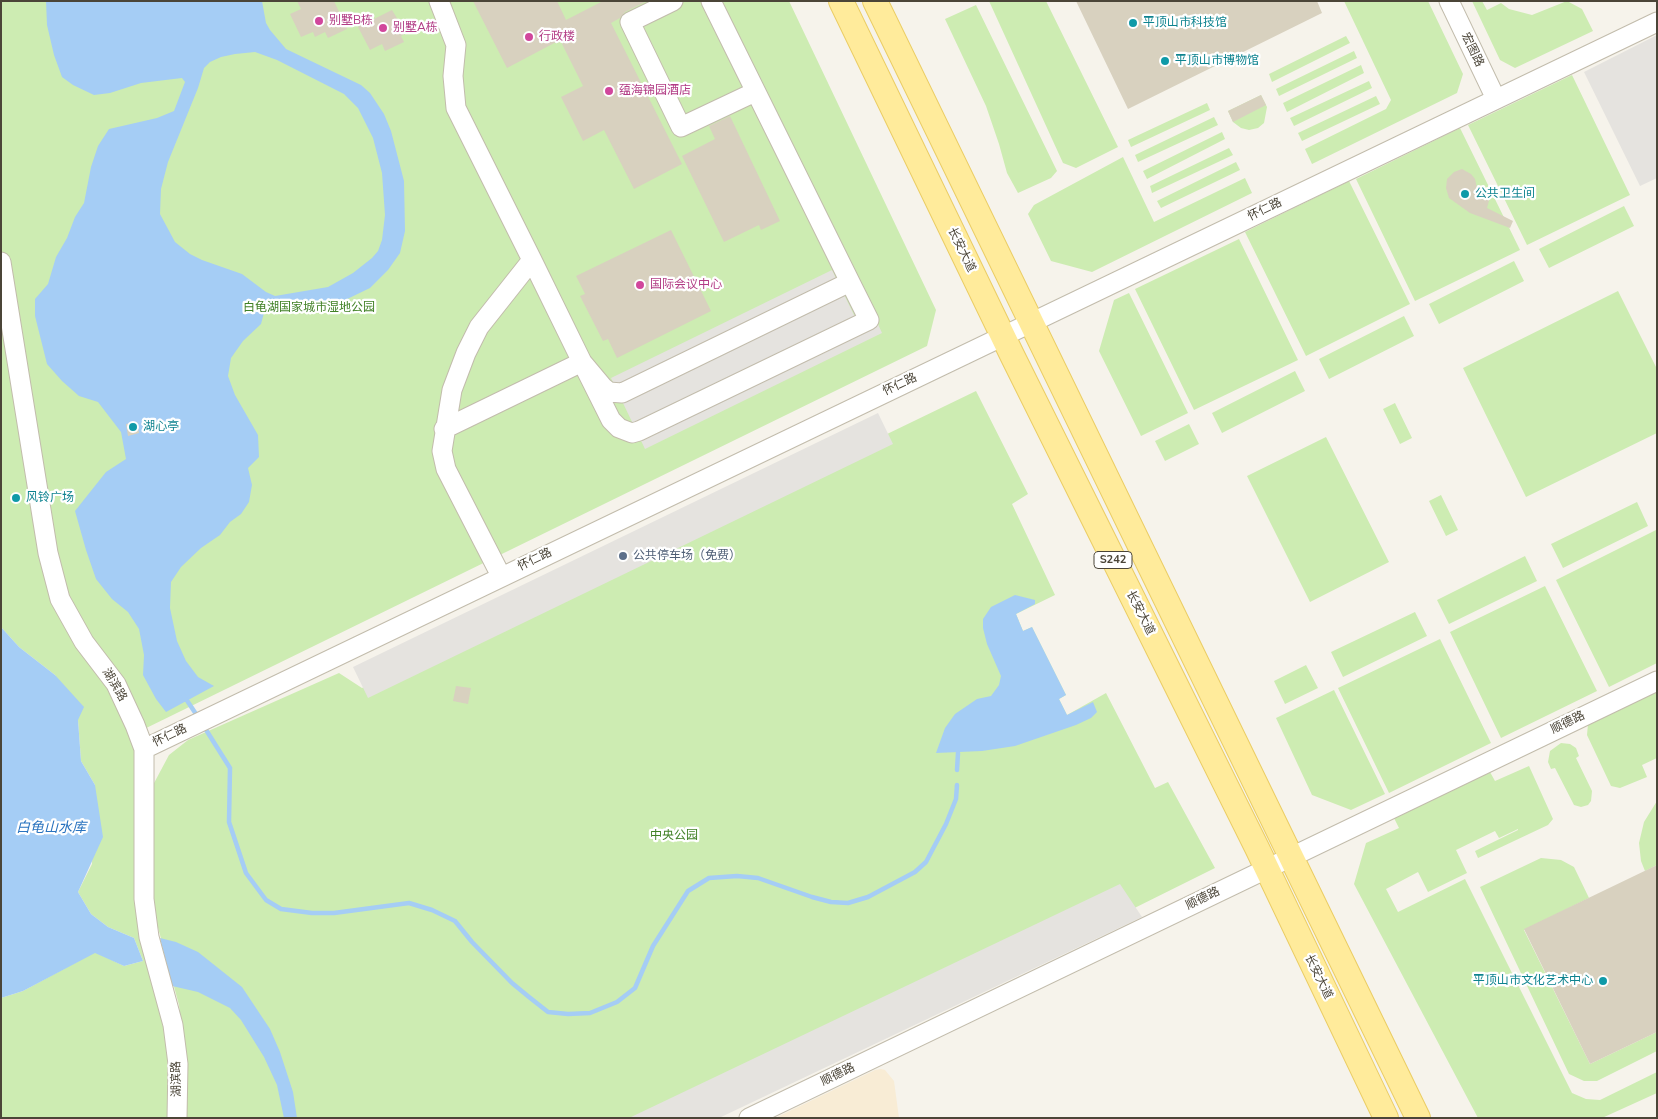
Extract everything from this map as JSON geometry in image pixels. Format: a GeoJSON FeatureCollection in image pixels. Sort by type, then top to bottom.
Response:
{"type":"FeatureCollection","features":[{"type":"Feature","properties":{"kind":"main road","name":"长安大道"},"geometry":{"type":"LineString","coordinates":[[841,1],[1002,337],[1267,868],[1386,1118]]}},
{"type":"Feature","properties":{"kind":"main road","name":"S242"},"geometry":{"type":"LineString","coordinates":[[875,1],[1418,1118]]}},
{"type":"Feature","properties":{"kind":"street"},"geometry":{"type":"LineString","coordinates":[[439,1],[456,45],[453,76],[456,108],[611,420],[619,428],[632,433],[869,320],[711,1]]}},
{"type":"Feature","properties":{"kind":"street"},"geometry":{"type":"LineString","coordinates":[[673,1],[630,22],[681,127],[755,92]]}},
{"type":"Feature","properties":{"kind":"street","name":"宏图路"},"geometry":{"type":"LineString","coordinates":[[1449,1],[1496,99]]}},
{"type":"Feature","properties":{"kind":"street","name":"怀仁路"},"geometry":{"type":"LineString","coordinates":[[144,749],[1657,22]]}},
{"type":"Feature","properties":{"kind":"street"},"geometry":{"type":"LineString","coordinates":[[501,576],[446,468],[442,451],[444,429],[452,390],[466,353],[479,327],[532,260]]}},
{"type":"Feature","properties":{"kind":"street","name":"湖滨路"},"geometry":{"type":"LineString","coordinates":[[1,262],[48,553],[60,599],[84,642],[116,684],[135,724],[144,749],[144,899],[149,937],[173,1026],[178,1064],[177,1118]]}},
{"type":"Feature","properties":{"kind":"street"},"geometry":{"type":"LineString","coordinates":[[582,362],[602,387],[609,392],[622,393],[850,282]]}},
{"type":"Feature","properties":{"kind":"street"},"geometry":{"type":"LineString","coordinates":[[444,429],[582,362]]}},
{"type":"Feature","properties":{"kind":"street","name":"顺德路"},"geometry":{"type":"LineString","coordinates":[[749,1118],[1657,681]]}},
{"type":"Feature","properties":{"kind":"shaded area"},"geometry":{"type":"Polygon","coordinates":[[[1657,35],[1657,178],[1640,186],[1584,72],[1657,35]]]}},
{"type":"Feature","properties":{"kind":"shaded area"},"geometry":{"type":"Polygon","coordinates":[[[832,270],[856,319],[872,311],[882,333],[645,449],[611,378],[832,270]]]}},
{"type":"Feature","properties":{"kind":"shaded area","name":"公共停车场（免费）"},"geometry":{"type":"Polygon","coordinates":[[[878,413],[893,444],[368,698],[353,667],[878,413]]]}},
{"type":"Feature","properties":{"kind":"shaded area"},"geometry":{"type":"Polygon","coordinates":[[[1120,884],[1142,917],[719,1118],[629,1118],[1120,884]]]}},
{"type":"Feature","properties":{"kind":"shaded area"},"geometry":{"type":"Polygon","coordinates":[[[875,1070],[885,1070],[894,1081],[899,1118],[775,1118],[875,1070]]]}},
{"type":"Feature","properties":{"kind":"green space","name":"白龟湖国家城市湿地公园"},"geometry":{"type":"Polygon","coordinates":[[[1,1],[789,1],[936,310],[927,346],[134,734],[140,932],[167,1043],[168,1118],[1,1118],[1,998],[23,991],[95,952],[124,966],[143,961],[134,938],[108,927],[91,914],[78,892],[92,864],[95,785],[81,761],[78,720],[55,675],[19,647],[1,627],[1,1]]]}},
{"type":"Feature","properties":{"kind":"green space"},"geometry":{"type":"Polygon","coordinates":[[[989,1],[1046,1],[1118,147],[1076,168],[1063,163],[989,1]]]}},
{"type":"Feature","properties":{"kind":"green space"},"geometry":{"type":"Polygon","coordinates":[[[1344,1],[1428,1],[1463,74],[1457,93],[1312,164],[1305,149],[1386,109],[1391,100],[1344,1]]]}},
{"type":"Feature","properties":{"kind":"green space"},"geometry":{"type":"Polygon","coordinates":[[[1472,1],[1482,1],[1487,10],[1501,3],[1509,9],[1532,15],[1567,1],[1582,9],[1593,31],[1515,68],[1500,60],[1472,1]]]}},
{"type":"Feature","properties":{"kind":"green space"},"geometry":{"type":"Polygon","coordinates":[[[976,5],[1057,171],[1051,178],[1018,193],[1007,173],[986,106],[945,19],[976,5]]]}},
{"type":"Feature","properties":{"kind":"green space"},"geometry":{"type":"Polygon","coordinates":[[[1346,36],[1350,43],[1272,82],[1269,74],[1346,36]]]}},
{"type":"Feature","properties":{"kind":"green space"},"geometry":{"type":"Polygon","coordinates":[[[1354,51],[1357,58],[1279,96],[1276,89],[1354,51]]]}},
{"type":"Feature","properties":{"kind":"green space"},"geometry":{"type":"Polygon","coordinates":[[[1361,65],[1364,73],[1287,112],[1283,103],[1361,65]]]}},
{"type":"Feature","properties":{"kind":"green space"},"geometry":{"type":"Polygon","coordinates":[[[1572,75],[1630,195],[1527,245],[1468,125],[1572,75]]]}},
{"type":"Feature","properties":{"kind":"green space"},"geometry":{"type":"Polygon","coordinates":[[[1369,81],[1372,88],[1294,126],[1290,118],[1369,81]]]}},
{"type":"Feature","properties":{"kind":"green space"},"geometry":{"type":"Polygon","coordinates":[[[1261,95],[1267,107],[1264,123],[1258,128],[1249,130],[1241,128],[1233,122],[1228,111],[1261,95]]]}},
{"type":"Feature","properties":{"kind":"green space"},"geometry":{"type":"Polygon","coordinates":[[[1376,96],[1380,104],[1302,141],[1298,133],[1376,96]]]}},
{"type":"Feature","properties":{"kind":"green space"},"geometry":{"type":"Polygon","coordinates":[[[1207,103],[1210,110],[1131,147],[1128,140],[1207,103]]]}},
{"type":"Feature","properties":{"kind":"green space"},"geometry":{"type":"Polygon","coordinates":[[[1214,117],[1218,125],[1138,162],[1135,155],[1214,117]]]}},
{"type":"Feature","properties":{"kind":"green space"},"geometry":{"type":"Polygon","coordinates":[[[1460,128],[1520,250],[1415,301],[1356,179],[1460,128]]]}},
{"type":"Feature","properties":{"kind":"green space"},"geometry":{"type":"Polygon","coordinates":[[[1222,132],[1225,139],[1147,179],[1143,171],[1222,132]]]}},
{"type":"Feature","properties":{"kind":"green space"},"geometry":{"type":"Polygon","coordinates":[[[1229,148],[1233,155],[1152,193],[1150,186],[1229,148]]]}},
{"type":"Feature","properties":{"kind":"green space"},"geometry":{"type":"Polygon","coordinates":[[[1123,157],[1154,222],[1245,178],[1252,193],[1092,272],[1051,261],[1028,214],[1034,205],[1123,157]]]}},
{"type":"Feature","properties":{"kind":"green space"},"geometry":{"type":"Polygon","coordinates":[[[1236,162],[1240,170],[1161,208],[1157,201],[1236,162]]]}},
{"type":"Feature","properties":{"kind":"green space"},"geometry":{"type":"Polygon","coordinates":[[[1349,181],[1410,304],[1306,356],[1245,232],[1349,181]]]}},
{"type":"Feature","properties":{"kind":"green space"},"geometry":{"type":"Polygon","coordinates":[[[1624,206],[1634,226],[1549,268],[1539,249],[1624,206]]]}},
{"type":"Feature","properties":{"kind":"green space"},"geometry":{"type":"Polygon","coordinates":[[[1239,239],[1298,360],[1194,410],[1135,289],[1239,239]]]}},
{"type":"Feature","properties":{"kind":"green space"},"geometry":{"type":"Polygon","coordinates":[[[1514,261],[1524,281],[1439,324],[1429,304],[1514,261]]]}},
{"type":"Feature","properties":{"kind":"green space"},"geometry":{"type":"Polygon","coordinates":[[[1618,291],[1657,369],[1657,433],[1526,497],[1463,368],[1618,291]]]}},
{"type":"Feature","properties":{"kind":"green space"},"geometry":{"type":"Polygon","coordinates":[[[1129,293],[1188,413],[1141,436],[1099,351],[1114,300],[1129,293]]]}},
{"type":"Feature","properties":{"kind":"green space"},"geometry":{"type":"Polygon","coordinates":[[[1404,316],[1414,336],[1329,379],[1319,359],[1404,316]]]}},
{"type":"Feature","properties":{"kind":"green space"},"geometry":{"type":"Polygon","coordinates":[[[1295,371],[1305,391],[1222,433],[1212,413],[1295,371]]]}},
{"type":"Feature","properties":{"kind":"green space","name":"中央公园"},"geometry":{"type":"Polygon","coordinates":[[[976,391],[1028,494],[1012,504],[1055,595],[1016,614],[1023,631],[1032,627],[1066,695],[1059,699],[1067,715],[1106,693],[1155,788],[1168,782],[1215,868],[712,1118],[186,1118],[187,1076],[179,1005],[150,898],[153,785],[169,755],[188,740],[339,673],[362,688],[976,391]]]}},
{"type":"Feature","properties":{"kind":"green space"},"geometry":{"type":"Polygon","coordinates":[[[1395,403],[1412,438],[1400,444],[1383,409],[1395,403]]]}},
{"type":"Feature","properties":{"kind":"green space"},"geometry":{"type":"Polygon","coordinates":[[[1189,424],[1199,444],[1165,461],[1155,441],[1189,424]]]}},
{"type":"Feature","properties":{"kind":"green space"},"geometry":{"type":"Polygon","coordinates":[[[1326,437],[1389,562],[1310,602],[1247,476],[1326,437]]]}},
{"type":"Feature","properties":{"kind":"green space"},"geometry":{"type":"Polygon","coordinates":[[[1441,495],[1458,530],[1446,536],[1429,501],[1441,495]]]}},
{"type":"Feature","properties":{"kind":"green space"},"geometry":{"type":"Polygon","coordinates":[[[1637,502],[1648,526],[1563,568],[1551,544],[1637,502]]]}},
{"type":"Feature","properties":{"kind":"green space"},"geometry":{"type":"Polygon","coordinates":[[[1656,530],[1657,663],[1609,687],[1556,580],[1656,530]]]}},
{"type":"Feature","properties":{"kind":"green space"},"geometry":{"type":"Polygon","coordinates":[[[1525,556],[1537,581],[1449,624],[1437,600],[1525,556]]]}},
{"type":"Feature","properties":{"kind":"green space"},"geometry":{"type":"Polygon","coordinates":[[[1545,586],[1597,691],[1501,738],[1450,632],[1545,586]]]}},
{"type":"Feature","properties":{"kind":"green space"},"geometry":{"type":"Polygon","coordinates":[[[1415,612],[1427,636],[1343,677],[1331,652],[1415,612]]]}},
{"type":"Feature","properties":{"kind":"green space"},"geometry":{"type":"Polygon","coordinates":[[[1440,639],[1491,743],[1389,793],[1338,688],[1440,639]]]}},
{"type":"Feature","properties":{"kind":"green space"},"geometry":{"type":"Polygon","coordinates":[[[1306,665],[1318,688],[1285,704],[1274,681],[1306,665]]]}},
{"type":"Feature","properties":{"kind":"green space"},"geometry":{"type":"Polygon","coordinates":[[[1334,690],[1385,794],[1351,810],[1312,795],[1276,718],[1334,690]]]}},
{"type":"Feature","properties":{"kind":"green space"},"geometry":{"type":"Polygon","coordinates":[[[1657,691],[1657,758],[1642,765],[1647,777],[1620,788],[1611,786],[1587,735],[1588,724],[1657,691]]]}},
{"type":"Feature","properties":{"kind":"green space"},"geometry":{"type":"Polygon","coordinates":[[[1561,743],[1570,744],[1576,748],[1579,756],[1576,758],[1592,791],[1591,801],[1588,805],[1581,807],[1574,805],[1555,768],[1551,769],[1548,762],[1550,751],[1561,743]]]}},
{"type":"Feature","properties":{"kind":"green space"},"geometry":{"type":"Polygon","coordinates":[[[1529,766],[1553,819],[1548,825],[1478,858],[1475,851],[1518,829],[1499,838],[1495,831],[1456,850],[1467,873],[1428,892],[1418,872],[1386,889],[1398,912],[1465,879],[1572,1093],[1586,1099],[1600,1100],[1657,1072],[1657,1093],[1602,1118],[1478,1118],[1354,884],[1366,843],[1399,828],[1393,816],[1490,772],[1495,781],[1529,766]]]}},
{"type":"Feature","properties":{"kind":"green space"},"geometry":{"type":"Polygon","coordinates":[[[1657,801],[1657,865],[1645,871],[1641,861],[1639,843],[1644,822],[1657,801]]]}},
{"type":"Feature","properties":{"kind":"green space"},"geometry":{"type":"Polygon","coordinates":[[[1541,858],[1561,860],[1574,867],[1589,898],[1524,930],[1590,1064],[1657,1032],[1657,1051],[1597,1081],[1584,1081],[1569,1074],[1480,887],[1541,858]]]}},
{"type":"Feature","properties":{"kind":"water"},"geometry":{"type":"Polygon","coordinates":[[[46,1],[262,1],[266,23],[286,49],[361,85],[370,93],[384,114],[391,131],[404,181],[405,231],[400,253],[388,270],[370,288],[341,302],[307,312],[277,310],[264,313],[261,324],[243,341],[231,358],[228,376],[235,395],[258,435],[259,457],[248,468],[252,485],[249,502],[241,514],[230,522],[220,535],[201,548],[181,567],[171,582],[170,608],[177,641],[186,661],[198,677],[214,686],[166,712],[156,699],[143,675],[144,655],[139,629],[128,612],[112,599],[96,579],[75,511],[106,472],[126,459],[121,432],[98,402],[79,396],[47,364],[35,316],[35,299],[48,284],[56,257],[67,238],[75,217],[84,203],[91,167],[98,146],[109,129],[157,118],[174,111],[185,82],[182,78],[141,83],[110,93],[94,95],[73,85],[62,77],[54,55],[47,25],[46,1]],[[255,52],[235,54],[221,57],[210,62],[204,68],[198,88],[168,162],[161,189],[160,214],[175,242],[190,254],[242,274],[266,292],[275,296],[328,287],[353,273],[378,251],[382,240],[385,215],[382,173],[373,138],[358,108],[344,94],[277,60],[255,52]]]}},
{"type":"Feature","properties":{"kind":"water"},"geometry":{"type":"Polygon","coordinates":[[[1015,595],[1035,600],[1035,604],[1016,614],[1023,631],[1032,627],[1066,695],[1059,699],[1067,715],[1093,702],[1097,712],[1091,718],[1076,725],[1015,746],[982,751],[936,753],[945,728],[955,714],[977,699],[991,696],[999,685],[1001,676],[987,644],[983,619],[991,607],[1015,595]]]}},
{"type":"Feature","properties":{"kind":"water","name":"白龟山水库"},"geometry":{"type":"Polygon","coordinates":[[[1,627],[19,647],[55,675],[84,707],[78,720],[81,761],[95,785],[103,837],[78,892],[91,914],[108,927],[134,938],[143,961],[124,966],[95,953],[23,991],[1,998],[1,627]]]}},
{"type":"Feature","properties":{"kind":"water"},"geometry":{"type":"Polygon","coordinates":[[[160,938],[176,942],[198,952],[242,987],[270,1029],[280,1052],[293,1092],[297,1118],[284,1118],[277,1085],[264,1057],[241,1020],[230,1008],[198,992],[172,986],[160,938]]]}},
{"type":"Feature","properties":{"kind":"building","name":"别墅B栋"},"geometry":{"type":"Polygon","coordinates":[[[297,1],[334,1],[347,29],[328,38],[325,32],[315,37],[313,32],[301,37],[290,14],[301,9],[297,1]]]}},
{"type":"Feature","properties":{"kind":"building","name":"蕴海锦园酒店"},"geometry":{"type":"Polygon","coordinates":[[[473,1],[557,1],[566,20],[603,1],[647,1],[625,12],[620,18],[611,23],[682,164],[634,189],[604,130],[583,141],[561,97],[583,86],[560,40],[507,68],[473,1]]]}},
{"type":"Feature","properties":{"kind":"building","name":"平顶山市博物馆"},"geometry":{"type":"Polygon","coordinates":[[[1076,1],[1317,1],[1322,13],[1128,109],[1076,1]]]}},
{"type":"Feature","properties":{"kind":"building","name":"别墅A栋"},"geometry":{"type":"Polygon","coordinates":[[[392,10],[406,33],[401,36],[404,42],[385,51],[382,44],[370,50],[358,27],[392,10]]]}},
{"type":"Feature","properties":{"kind":"building"},"geometry":{"type":"Polygon","coordinates":[[[1261,95],[1266,105],[1233,122],[1228,111],[1261,95]]]}},
{"type":"Feature","properties":{"kind":"building"},"geometry":{"type":"Polygon","coordinates":[[[730,116],[780,221],[761,230],[759,225],[724,242],[682,156],[715,139],[709,126],[730,116]]]}},
{"type":"Feature","properties":{"kind":"building","name":"公共卫生间"},"geometry":{"type":"Polygon","coordinates":[[[1462,169],[1471,174],[1475,179],[1478,192],[1490,197],[1487,208],[1513,221],[1510,228],[1470,213],[1449,198],[1446,188],[1447,179],[1454,172],[1462,169]]]}},
{"type":"Feature","properties":{"kind":"building","name":"国际会议中心"},"geometry":{"type":"Polygon","coordinates":[[[671,230],[711,311],[617,358],[608,339],[603,341],[580,296],[585,294],[576,276],[671,230]]]}},
{"type":"Feature","properties":{"kind":"building","name":"湖心亭"},"geometry":{"type":"Polygon","coordinates":[[[137,422],[139,433],[128,436],[126,424],[137,422]]]}},
{"type":"Feature","properties":{"kind":"building"},"geometry":{"type":"Polygon","coordinates":[[[456,686],[471,688],[468,704],[453,701],[456,686]]]}},
{"type":"Feature","properties":{"kind":"building","name":"平顶山市文化艺术中心"},"geometry":{"type":"Polygon","coordinates":[[[1657,865],[1657,1032],[1590,1064],[1524,929],[1657,865]]]}},
{"type":"Feature","properties":{"kind":"waterway"},"geometry":{"type":"LineString","coordinates":[[184,696],[198,717]]}},
{"type":"Feature","properties":{"kind":"waterway"},"geometry":{"type":"LineString","coordinates":[[203,725],[230,768],[229,822],[246,873],[266,900],[281,909],[312,913],[334,913],[409,903],[432,910],[455,921],[472,942],[512,983],[548,1012],[568,1014],[590,1013],[617,1002],[635,988],[653,946],[688,891],[709,878],[737,876],[758,878],[812,897],[831,902],[848,903],[868,897],[915,872],[926,862],[946,824],[956,799],[957,785]]}},
{"type":"Feature","properties":{"kind":"waterway"},"geometry":{"type":"LineString","coordinates":[[957,770],[958,753]]}},
{"type":"Feature","properties":{"kind":"place","name":"别墅B栋"},"geometry":{"type":"Point","coordinates":[319,21]}},
{"type":"Feature","properties":{"kind":"place","name":"平顶山市科技馆"},"geometry":{"type":"Point","coordinates":[1133,23]}},
{"type":"Feature","properties":{"kind":"place","name":"别墅A栋"},"geometry":{"type":"Point","coordinates":[383,28]}},
{"type":"Feature","properties":{"kind":"place","name":"行政楼"},"geometry":{"type":"Point","coordinates":[529,37]}},
{"type":"Feature","properties":{"kind":"place","name":"平顶山市博物馆"},"geometry":{"type":"Point","coordinates":[1165,61]}},
{"type":"Feature","properties":{"kind":"place","name":"蕴海锦园酒店"},"geometry":{"type":"Point","coordinates":[609,91]}},
{"type":"Feature","properties":{"kind":"place","name":"公共卫生间"},"geometry":{"type":"Point","coordinates":[1465,194]}},
{"type":"Feature","properties":{"kind":"place","name":"国际会议中心"},"geometry":{"type":"Point","coordinates":[640,285]}},
{"type":"Feature","properties":{"kind":"place","name":"湖心亭"},"geometry":{"type":"Point","coordinates":[133,427]}},
{"type":"Feature","properties":{"kind":"place","name":"风铃广场"},"geometry":{"type":"Point","coordinates":[16,498]}},
{"type":"Feature","properties":{"kind":"place","name":"公共停车场（免费）"},"geometry":{"type":"Point","coordinates":[623,556]}},
{"type":"Feature","properties":{"kind":"place","name":"平顶山市文化艺术中心"},"geometry":{"type":"Point","coordinates":[1603,981]}}]}
